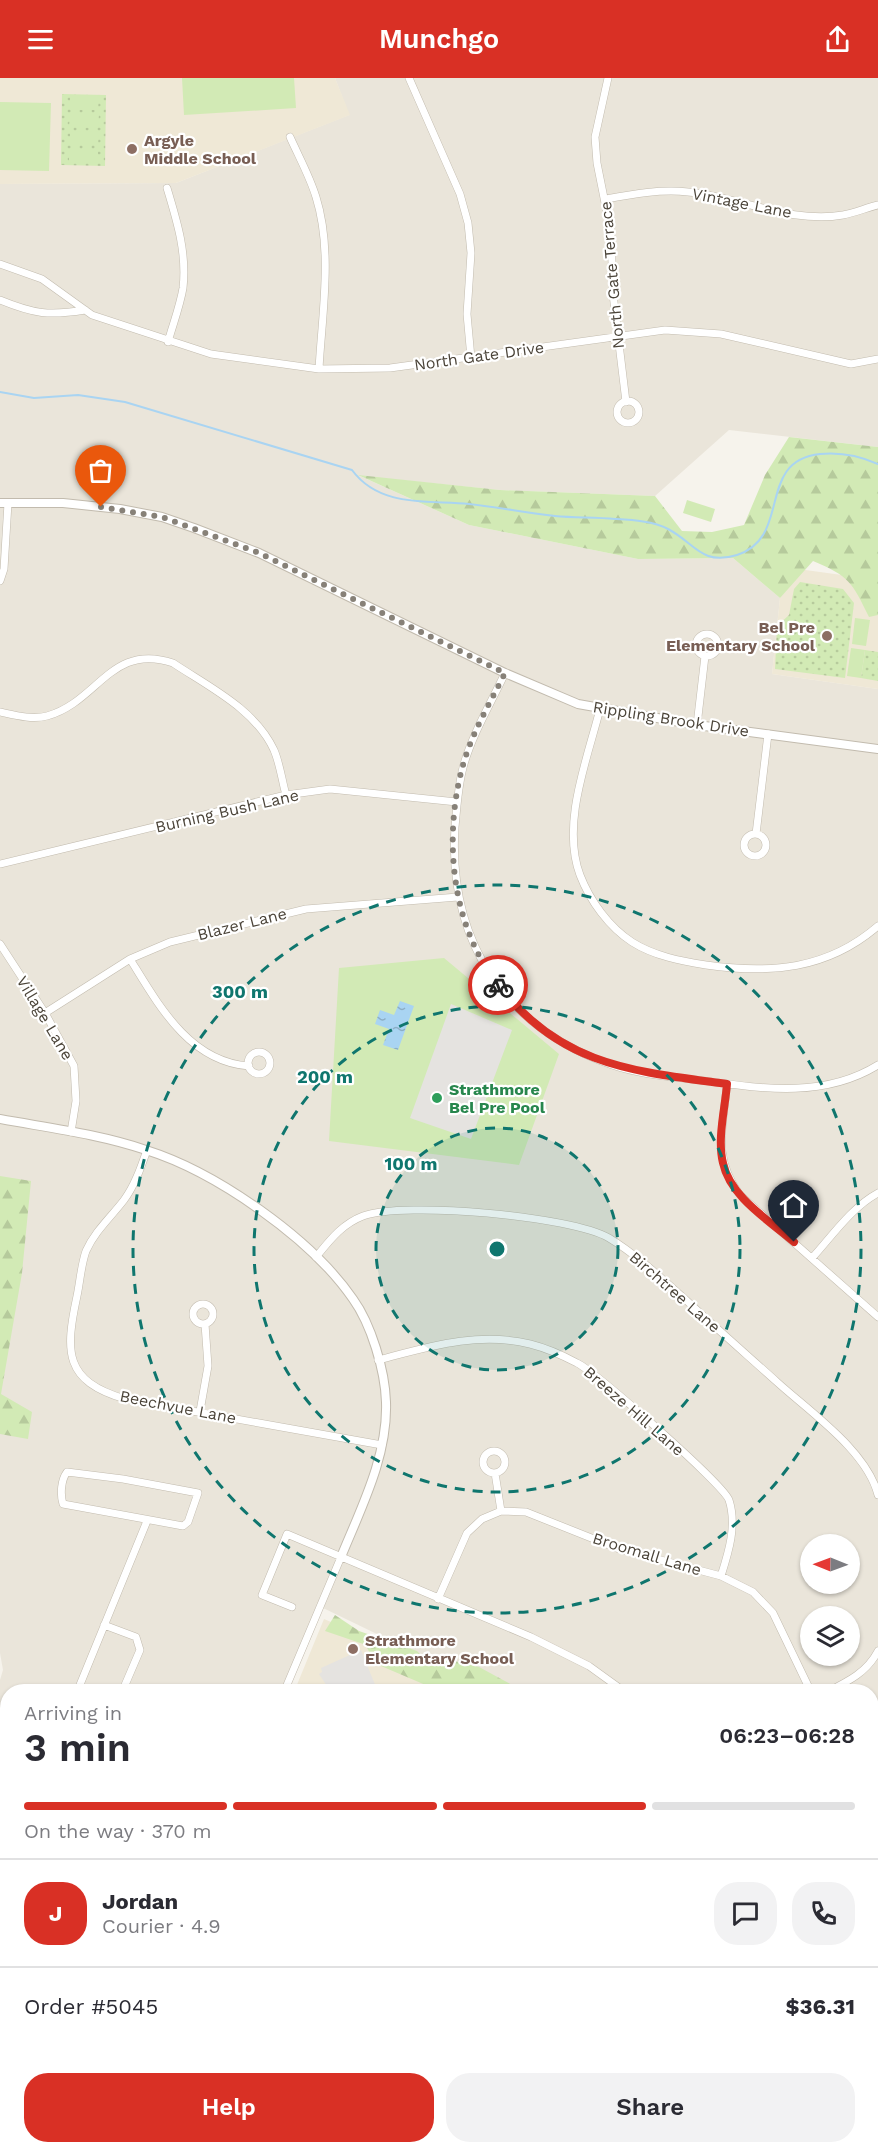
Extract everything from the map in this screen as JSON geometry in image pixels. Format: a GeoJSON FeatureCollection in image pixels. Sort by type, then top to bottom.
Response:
{"type":"FeatureCollection","features":[{"type":"Feature","properties":{"kind":"street"},"geometry":{"type":"LineString","coordinates":[[409,78],[460,194],[468,223],[471,253],[467,314],[471,358]]}},
{"type":"Feature","properties":{"kind":"street","name":"North Gate Terrace"},"geometry":{"type":"LineString","coordinates":[[608,78],[595,137],[597,164],[606,199],[611,233],[617,335],[626,402]]}},
{"type":"Feature","properties":{"kind":"street"},"geometry":{"type":"LineString","coordinates":[[290,137],[316,197],[323,232],[324,269],[319,369]]}},
{"type":"Feature","properties":{"kind":"street"},"geometry":{"type":"LineString","coordinates":[[167,188],[182,239],[184,260],[183,289],[168,342]]}},
{"type":"Feature","properties":{"kind":"street","name":"Vintage Lane"},"geometry":{"type":"LineString","coordinates":[[606,199],[645,192],[687,192],[779,212],[821,216],[842,215],[878,205]]}},
{"type":"Feature","properties":{"kind":"street","name":"North Gate Drive"},"geometry":{"type":"LineString","coordinates":[[0,264],[42,279],[85,310],[168,342],[237,359],[319,369],[390,368],[665,330],[696,330],[850,363],[878,359]]}},
{"type":"Feature","properties":{"kind":"street","name":"North Gate Drive"},"geometry":{"type":"LineString","coordinates":[[0,300],[22,309],[53,315],[85,310]]}},
{"type":"Feature","properties":{"kind":"street"},"geometry":{"type":"LineString","coordinates":[[0,581],[3,569],[4,503]]}},
{"type":"Feature","properties":{"kind":"street","name":"Rippling Brook Drive"},"geometry":{"type":"LineString","coordinates":[[4,503],[63,503],[120,509],[162,517],[194,528],[259,553],[505,673],[578,704],[600,710],[697,725],[878,749]]}},
{"type":"Feature","properties":{"kind":"street"},"geometry":{"type":"LineString","coordinates":[[697,725],[705,656]]}},
{"type":"Feature","properties":{"kind":"street"},"geometry":{"type":"LineString","coordinates":[[0,712],[44,717],[75,703],[114,668],[135,659],[161,658],[173,663],[241,708],[262,728],[275,752],[286,795]]}},
{"type":"Feature","properties":{"kind":"street"},"geometry":{"type":"LineString","coordinates":[[505,673],[463,766],[457,802],[453,862],[458,897],[469,934],[487,970],[513,1005],[544,1032],[574,1050],[612,1066],[727,1084],[789,1090],[829,1085],[852,1078],[878,1065]]}},
{"type":"Feature","properties":{"kind":"street"},"geometry":{"type":"LineString","coordinates":[[600,710],[578,798],[573,832],[580,875],[597,908],[614,928],[633,942],[657,954],[696,963],[768,970],[823,959],[867,935],[878,926]]}},
{"type":"Feature","properties":{"kind":"street"},"geometry":{"type":"LineString","coordinates":[[756,834],[768,734]]}},
{"type":"Feature","properties":{"kind":"street","name":"Burning Bush Lane"},"geometry":{"type":"LineString","coordinates":[[0,864],[286,795],[330,789],[457,802]]}},
{"type":"Feature","properties":{"kind":"street","name":"Blazer Lane"},"geometry":{"type":"LineString","coordinates":[[45,1013],[130,959],[170,942],[306,909],[458,897]]}},
{"type":"Feature","properties":{"kind":"street","name":"Village Lane"},"geometry":{"type":"LineString","coordinates":[[0,945],[45,1013],[74,1066],[76,1101],[71,1132]]}},
{"type":"Feature","properties":{"kind":"street"},"geometry":{"type":"LineString","coordinates":[[130,959],[161,1010],[180,1032],[215,1056],[238,1065],[249,1066]]}},
{"type":"Feature","properties":{"kind":"street"},"geometry":{"type":"LineString","coordinates":[[727,1084],[721,1148],[727,1178],[740,1195],[878,1317]]}},
{"type":"Feature","properties":{"kind":"street"},"geometry":{"type":"LineString","coordinates":[[0,1119],[71,1132],[147,1150],[203,1173],[250,1203],[316,1257],[354,1301],[370,1331],[386,1401],[382,1445],[373,1477],[287,1684]]}},
{"type":"Feature","properties":{"kind":"street","name":"Beechvue Lane"},"geometry":{"type":"LineString","coordinates":[[147,1150],[125,1199],[98,1230],[86,1253],[70,1342],[72,1358],[91,1385],[102,1392],[125,1398],[382,1445]]}},
{"type":"Feature","properties":{"kind":"street"},"geometry":{"type":"LineString","coordinates":[[812,1258],[868,1198],[878,1193]]}},
{"type":"Feature","properties":{"kind":"street","name":"Birchtree Lane"},"geometry":{"type":"LineString","coordinates":[[316,1257],[336,1232],[348,1223],[384,1210],[528,1217],[570,1224],[605,1236],[647,1265],[824,1425],[859,1459],[876,1480],[878,1496]]}},
{"type":"Feature","properties":{"kind":"street"},"geometry":{"type":"LineString","coordinates":[[200,1411],[208,1366],[205,1324]]}},
{"type":"Feature","properties":{"kind":"street","name":"Breeze Hill Lane"},"geometry":{"type":"LineString","coordinates":[[378,1360],[472,1339],[529,1344],[578,1363],[600,1379],[694,1463],[728,1497],[733,1517],[730,1549],[721,1576]]}},
{"type":"Feature","properties":{"kind":"street"},"geometry":{"type":"LineString","coordinates":[[67,1472],[76,1472],[198,1493],[192,1514],[183,1526],[147,1521],[63,1504],[61,1497],[64,1477],[67,1472]]}},
{"type":"Feature","properties":{"kind":"street"},"geometry":{"type":"LineString","coordinates":[[438,1599],[467,1533],[482,1519],[501,1511],[495,1473]]}},
{"type":"Feature","properties":{"kind":"street","name":"Broomall Lane"},"geometry":{"type":"LineString","coordinates":[[501,1511],[525,1512],[619,1549],[721,1576],[753,1592],[773,1613],[807,1684]]}},
{"type":"Feature","properties":{"kind":"street"},"geometry":{"type":"LineString","coordinates":[[79,1684],[147,1521]]}},
{"type":"Feature","properties":{"kind":"street"},"geometry":{"type":"LineString","coordinates":[[292,1607],[262,1594],[287,1534],[531,1637],[589,1666],[614,1684]]}},
{"type":"Feature","properties":{"kind":"street"},"geometry":{"type":"LineString","coordinates":[[104,1625],[136,1637],[140,1650],[125,1684]]}},
{"type":"Feature","properties":{"kind":"street"},"geometry":{"type":"LineString","coordinates":[[844,1684],[871,1664],[878,1651]]}},
{"type":"Feature","properties":{"kind":"street"},"geometry":{"type":"LineString","coordinates":[[871,1664],[878,1670]]}},
{"type":"Feature","properties":{"kind":"shaded area","name":"Argyle Middle School"},"geometry":{"type":"Polygon","coordinates":[[[0,78],[335,78],[350,115],[176,183],[0,184],[0,78]]]}},
{"type":"Feature","properties":{"kind":"shaded area"},"geometry":{"type":"Polygon","coordinates":[[[335,78],[878,78],[878,447],[729,430],[655,496],[500,490],[360,476],[469,525],[638,559],[733,558],[780,598],[772,674],[878,689],[878,1684],[480,1684],[321,1607],[287,1684],[0,1684],[3,1670],[0,1653],[0,184],[176,183],[349,115],[335,78]]]}},
{"type":"Feature","properties":{"kind":"shaded area","name":"Bel Pre Elementary School"},"geometry":{"type":"Polygon","coordinates":[[[791,568],[878,580],[878,689],[772,674],[780,598],[791,568]]]}},
{"type":"Feature","properties":{"kind":"shaded area"},"geometry":{"type":"Polygon","coordinates":[[[451,1004],[512,1030],[471,1139],[410,1118],[451,1004]]]}},
{"type":"Feature","properties":{"kind":"shaded area","name":"Strathmore Elementary School"},"geometry":{"type":"Polygon","coordinates":[[[324,1619],[476,1684],[297,1684],[324,1619]]]}},
{"type":"Feature","properties":{"kind":"shaded area"},"geometry":{"type":"Polygon","coordinates":[[[361,1650],[375,1684],[326,1684],[319,1674],[322,1672],[321,1668],[361,1650]]]}},
{"type":"Feature","properties":{"kind":"green space"},"geometry":{"type":"Polygon","coordinates":[[[182,78],[294,78],[296,108],[184,115],[182,78]]]}},
{"type":"Feature","properties":{"kind":"green space"},"geometry":{"type":"Polygon","coordinates":[[[62,94],[106,95],[105,166],[61,165],[62,94]]]}},
{"type":"Feature","properties":{"kind":"green space"},"geometry":{"type":"Polygon","coordinates":[[[70,97],[99,97],[98,110],[70,110],[70,97]]]}},
{"type":"Feature","properties":{"kind":"green space"},"geometry":{"type":"Polygon","coordinates":[[[0,102],[51,103],[49,171],[0,170],[0,102]]]}},
{"type":"Feature","properties":{"kind":"green space"},"geometry":{"type":"Polygon","coordinates":[[[70,114],[99,114],[98,128],[69,127],[70,114]]]}},
{"type":"Feature","properties":{"kind":"green space"},"geometry":{"type":"Polygon","coordinates":[[[70,131],[99,132],[98,145],[70,145],[70,131]]]}},
{"type":"Feature","properties":{"kind":"green space"},"geometry":{"type":"Polygon","coordinates":[[[69,149],[98,149],[98,163],[69,162],[69,149]]]}},
{"type":"Feature","properties":{"kind":"green space"},"geometry":{"type":"Polygon","coordinates":[[[789,437],[878,447],[878,615],[869,617],[848,581],[835,571],[813,561],[780,598],[733,558],[638,559],[469,525],[358,475],[500,490],[655,496],[682,531],[712,532],[744,525],[765,475],[789,437]]]}},
{"type":"Feature","properties":{"kind":"green space"},"geometry":{"type":"Polygon","coordinates":[[[687,500],[715,509],[711,522],[683,513],[687,500]]]}},
{"type":"Feature","properties":{"kind":"green space"},"geometry":{"type":"Polygon","coordinates":[[[800,582],[843,589],[854,603],[845,678],[775,669],[777,626],[789,615],[794,589],[800,582]]]}},
{"type":"Feature","properties":{"kind":"green space"},"geometry":{"type":"Polygon","coordinates":[[[855,618],[870,620],[866,646],[852,644],[855,618]]]}},
{"type":"Feature","properties":{"kind":"green space"},"geometry":{"type":"Polygon","coordinates":[[[851,648],[865,650],[861,678],[847,676],[851,648]]]}},
{"type":"Feature","properties":{"kind":"green space"},"geometry":{"type":"Polygon","coordinates":[[[865,650],[878,652],[878,681],[861,678],[865,650]]]}},
{"type":"Feature","properties":{"kind":"green space","name":"Strathmore Bel Pre Pool"},"geometry":{"type":"Polygon","coordinates":[[[444,958],[559,1054],[519,1165],[329,1141],[339,968],[444,958]]]}},
{"type":"Feature","properties":{"kind":"green space"},"geometry":{"type":"Polygon","coordinates":[[[0,1176],[31,1181],[22,1273],[1,1394],[32,1412],[28,1439],[0,1434],[0,1176]]]}},
{"type":"Feature","properties":{"kind":"green space"},"geometry":{"type":"Polygon","coordinates":[[[335,1615],[359,1631],[417,1651],[431,1665],[443,1658],[479,1667],[510,1684],[423,1684],[381,1666],[371,1656],[366,1645],[325,1631],[335,1615]]]}},
{"type":"Feature","properties":{"kind":"water"},"geometry":{"type":"Polygon","coordinates":[[[400,1001],[414,1006],[398,1050],[383,1045],[389,1029],[375,1024],[380,1010],[394,1015],[400,1001]]]}},
{"type":"Feature","properties":{"kind":"waterway"},"geometry":{"type":"LineString","coordinates":[[0,392],[34,398],[78,395],[125,402],[352,470],[376,491],[406,500],[469,504],[555,516],[635,520],[662,526],[699,551],[715,558],[737,555],[754,546],[764,533],[771,517],[780,484],[787,470],[800,460],[820,454],[842,454],[878,464]]}},
{"type":"Feature","properties":{"kind":"way so far"},"geometry":{"type":"LineString","coordinates":[[101,507],[162,517],[259,553],[505,673],[463,766],[457,802],[453,862],[458,897],[469,934],[487,970],[498,985]]}},
{"type":"Feature","properties":{"kind":"place","name":"Argyle Middle School"},"geometry":{"type":"Point","coordinates":[132,149]}},
{"type":"Feature","properties":{"kind":"place","name":"Bel Pre Elementary School"},"geometry":{"type":"Point","coordinates":[827,636]}},
{"type":"Feature","properties":{"kind":"place","name":"Strathmore Bel Pre Pool"},"geometry":{"type":"Point","coordinates":[437,1098]}},
{"type":"Feature","properties":{"kind":"place","name":"Strathmore Elementary School"},"geometry":{"type":"Point","coordinates":[353,1649]}},
{"type":"Feature","properties":{"kind":"route"},"geometry":{"type":"LineString","coordinates":[[498,985],[513,1005],[544,1032],[574,1050],[612,1066],[638,1072],[727,1084],[721,1148],[722,1163],[727,1178],[740,1195],[794,1242]]}}]}
